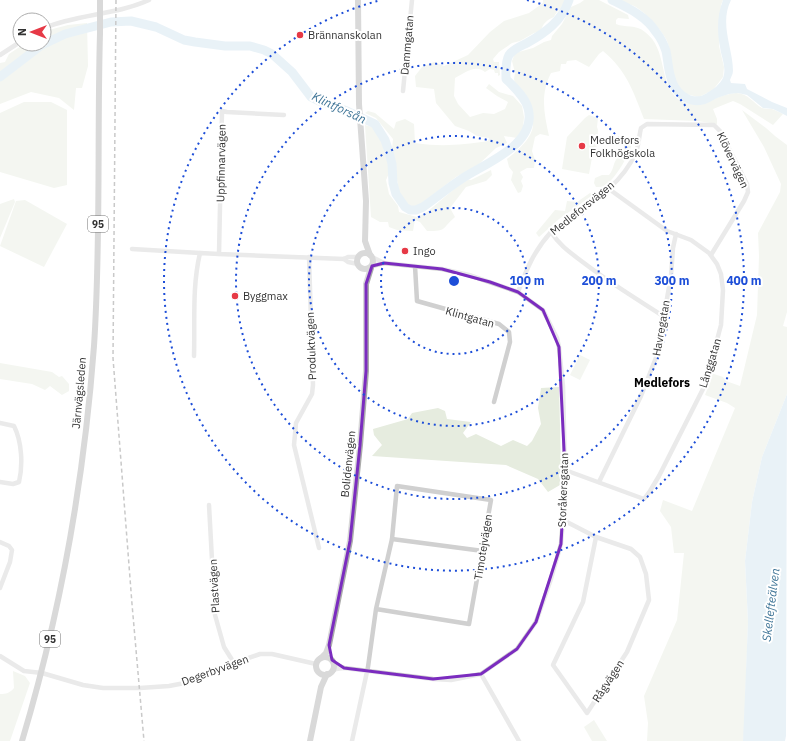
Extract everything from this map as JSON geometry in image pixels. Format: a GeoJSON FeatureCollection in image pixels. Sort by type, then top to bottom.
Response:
{"type":"FeatureCollection","features":[{"type":"Feature","properties":{"kind":"main road","name":"Järnvägsleden"},"geometry":{"type":"LineString","coordinates":[[22,741],[42,673],[57,606],[72,533],[86,433],[94,345],[98,250],[100,0]]}},
{"type":"Feature","properties":{"kind":"main road","name":"Bolidenvägen"},"geometry":{"type":"LineString","coordinates":[[358,0],[359,104],[366,201],[365,241],[357,260],[366,284]]}},
{"type":"Feature","properties":{"kind":"main road","name":"Bolidenvägen"},"geometry":{"type":"LineString","coordinates":[[322,658],[329,645],[350,541],[360,445],[366,371],[366,284],[374,262],[365,241]]}},
{"type":"Feature","properties":{"kind":"main road"},"geometry":{"type":"LineString","coordinates":[[359,256],[365,253],[371,256]]}},
{"type":"Feature","properties":{"kind":"main road"},"geometry":{"type":"LineString","coordinates":[[359,266],[367,270],[372,267]]}},
{"type":"Feature","properties":{"kind":"main road","name":"Bolidenvägen"},"geometry":{"type":"LineString","coordinates":[[329,645],[332,662]]}},
{"type":"Feature","properties":{"kind":"main road"},"geometry":{"type":"LineString","coordinates":[[310,741],[321,687],[333,668],[332,662],[327,657],[322,658],[316,664],[319,672],[321,687]]}},
{"type":"Feature","properties":{"kind":"main road"},"geometry":{"type":"LineString","coordinates":[[319,672],[324,674],[329,673]]}},
{"type":"Feature","properties":{"kind":"street"},"geometry":{"type":"LineString","coordinates":[[52,25],[58,22],[126,9],[149,0]]}},
{"type":"Feature","properties":{"kind":"street","name":"Dammgatan"},"geometry":{"type":"LineString","coordinates":[[403,91],[412,0]]}},
{"type":"Feature","properties":{"kind":"street"},"geometry":{"type":"LineString","coordinates":[[0,55],[12,47]]}},
{"type":"Feature","properties":{"kind":"street","name":"Uppfinnarvägen"},"geometry":{"type":"LineString","coordinates":[[219,254],[222,111],[284,115]]}},
{"type":"Feature","properties":{"kind":"street","name":"Medleforsvägen"},"geometry":{"type":"LineString","coordinates":[[518,292],[527,267],[535,252],[551,232],[609,189],[623,173],[636,152],[641,128],[645,124]]}},
{"type":"Feature","properties":{"kind":"street","name":"Klövervägen"},"geometry":{"type":"LineString","coordinates":[[645,124],[714,125],[720,130],[733,155],[748,192],[711,255]]}},
{"type":"Feature","properties":{"kind":"street","name":"Långgatan"},"geometry":{"type":"LineString","coordinates":[[565,470],[644,499],[659,476],[705,385],[721,325],[723,312],[723,290],[721,274],[711,255],[691,240],[667,231],[609,189]]}},
{"type":"Feature","properties":{"kind":"street"},"geometry":{"type":"LineString","coordinates":[[551,232],[559,244],[592,269],[623,292],[663,316]]}},
{"type":"Feature","properties":{"kind":"street","name":"Havregatan"},"geometry":{"type":"LineString","coordinates":[[599,482],[641,396],[657,355],[671,276],[673,248],[676,234]]}},
{"type":"Feature","properties":{"kind":"street"},"geometry":{"type":"LineString","coordinates":[[132,249],[344,259],[359,256]]}},
{"type":"Feature","properties":{"kind":"street"},"geometry":{"type":"LineString","coordinates":[[194,356],[195,272],[200,253]]}},
{"type":"Feature","properties":{"kind":"street","name":"Storåkersgatan"},"geometry":{"type":"LineString","coordinates":[[329,673],[336,669],[344,668],[451,680],[481,674],[518,649],[536,622],[561,544],[564,520],[564,386],[557,338],[543,310],[518,292],[469,275],[442,269],[384,263],[371,256]]}},
{"type":"Feature","properties":{"kind":"street","name":"Produktvägen"},"geometry":{"type":"LineString","coordinates":[[308,257],[313,385],[312,394],[296,423],[294,445],[319,548]]}},
{"type":"Feature","properties":{"kind":"street"},"geometry":{"type":"LineString","coordinates":[[344,259],[359,266]]}},
{"type":"Feature","properties":{"kind":"street","name":"Storåkersgatan"},"geometry":{"type":"LineString","coordinates":[[372,267],[384,263]]}},
{"type":"Feature","properties":{"kind":"street","name":"Klintgatan"},"geometry":{"type":"LineString","coordinates":[[415,266],[417,301],[498,324],[509,332],[510,342],[494,402]]}},
{"type":"Feature","properties":{"kind":"street"},"geometry":{"type":"LineString","coordinates":[[0,423],[14,426],[17,431],[21,457],[21,472],[19,482],[13,484],[0,482]]}},
{"type":"Feature","properties":{"kind":"street","name":"Timotejvägen"},"geometry":{"type":"LineString","coordinates":[[352,741],[367,671],[376,609],[392,539],[397,486],[491,500],[470,624],[376,609]]}},
{"type":"Feature","properties":{"kind":"street","name":"Plastvägen"},"geometry":{"type":"LineString","coordinates":[[209,506],[215,615],[224,647],[234,663]]}},
{"type":"Feature","properties":{"kind":"street","name":"Rågvägen"},"geometry":{"type":"LineString","coordinates":[[564,520],[596,537],[631,549],[640,557],[646,574],[649,600],[627,652],[587,713],[553,665],[583,602],[596,537]]}},
{"type":"Feature","properties":{"kind":"street"},"geometry":{"type":"LineString","coordinates":[[392,539],[483,551]]}},
{"type":"Feature","properties":{"kind":"street"},"geometry":{"type":"LineString","coordinates":[[0,542],[9,546],[12,550],[12,554],[0,588]]}},
{"type":"Feature","properties":{"kind":"street","name":"Degerbyvägen"},"geometry":{"type":"LineString","coordinates":[[0,656],[24,671],[42,673],[95,687],[140,688],[169,686],[190,682],[212,674],[234,663],[260,654],[272,654],[316,664]]}},
{"type":"Feature","properties":{"kind":"street","name":"Storåkersgatan"},"geometry":{"type":"LineString","coordinates":[[332,662],[344,668]]}},
{"type":"Feature","properties":{"kind":"street"},"geometry":{"type":"LineString","coordinates":[[481,674],[519,741]]}},
{"type":"Feature","properties":{"kind":"highlighted area"},"geometry":{"type":"Polygon","coordinates":[[[384,263],[442,269],[490,282],[518,292],[543,310],[559,347],[565,470],[561,544],[536,622],[517,649],[481,674],[433,679],[344,668],[332,660],[329,645],[350,541],[360,445],[366,371],[366,284],[372,266],[384,263]]]}},
{"type":"Feature","properties":{"kind":"shaded area"},"geometry":{"type":"Polygon","coordinates":[[[543,0],[566,0],[554,17],[544,24],[541,31],[534,33],[520,41],[512,43],[499,52],[493,59],[494,62],[499,62],[500,75],[498,76],[498,73],[495,73],[494,70],[490,69],[485,72],[474,69],[455,78],[454,96],[458,104],[470,117],[483,113],[494,114],[505,109],[508,102],[486,88],[489,84],[499,92],[513,96],[522,106],[524,117],[523,128],[517,138],[504,136],[507,143],[496,148],[477,166],[456,177],[418,206],[410,207],[404,202],[399,192],[392,149],[393,139],[376,118],[365,113],[368,111],[375,113],[394,129],[396,122],[405,119],[414,124],[415,143],[452,145],[488,141],[489,138],[477,136],[469,131],[455,126],[436,103],[434,89],[416,87],[415,76],[422,67],[434,62],[444,66],[468,55],[490,32],[504,21],[529,13],[543,3],[543,0]]]}},
{"type":"Feature","properties":{"kind":"shaded area"},"geometry":{"type":"Polygon","coordinates":[[[584,0],[599,0],[628,15],[629,19],[618,18],[616,20],[616,24],[638,28],[652,39],[657,47],[668,84],[678,99],[685,103],[699,104],[729,94],[740,93],[747,96],[762,108],[772,109],[783,114],[773,125],[733,101],[713,109],[717,119],[717,124],[697,121],[644,119],[633,90],[624,74],[603,51],[589,67],[576,60],[567,61],[566,64],[561,64],[560,71],[551,73],[545,89],[544,104],[549,136],[540,134],[535,137],[532,151],[535,160],[534,168],[527,168],[520,172],[523,177],[521,181],[523,186],[521,192],[518,193],[511,180],[513,172],[509,167],[507,159],[520,148],[527,139],[532,129],[533,121],[531,105],[524,93],[515,84],[515,73],[512,61],[515,53],[533,48],[551,40],[552,36],[562,24],[571,7],[584,0]]]}},
{"type":"Feature","properties":{"kind":"shaded area"},"geometry":{"type":"Polygon","coordinates":[[[620,0],[723,0],[721,5],[719,46],[724,67],[723,77],[713,90],[699,97],[681,91],[676,85],[674,79],[670,51],[664,35],[643,12],[620,0]]]}},
{"type":"Feature","properties":{"kind":"shaded area"},"geometry":{"type":"Polygon","coordinates":[[[87,23],[88,66],[82,88],[76,88],[74,110],[59,98],[31,92],[0,104],[0,63],[5,62],[9,54],[12,52],[52,52],[52,29],[68,25],[87,23]]]}},
{"type":"Feature","properties":{"kind":"shaded area"},"geometry":{"type":"Polygon","coordinates":[[[24,102],[51,102],[67,110],[67,185],[54,188],[0,172],[0,113],[24,102]]]}},
{"type":"Feature","properties":{"kind":"shaded area"},"geometry":{"type":"Polygon","coordinates":[[[742,110],[787,145],[787,312],[783,326],[787,327],[787,394],[762,457],[752,502],[745,561],[748,622],[744,736],[743,741],[647,741],[648,723],[644,696],[677,620],[684,553],[674,553],[671,527],[660,511],[663,500],[692,511],[735,408],[727,403],[705,395],[711,373],[723,377],[726,381],[740,386],[757,315],[759,256],[758,233],[780,192],[781,184],[764,147],[742,110]]]}},
{"type":"Feature","properties":{"kind":"shaded area"},"geometry":{"type":"Polygon","coordinates":[[[589,115],[598,118],[598,130],[596,152],[593,152],[589,174],[562,169],[567,137],[589,115]]]}},
{"type":"Feature","properties":{"kind":"shaded area"},"geometry":{"type":"Polygon","coordinates":[[[365,125],[372,127],[383,143],[384,152],[389,163],[390,171],[386,180],[389,194],[398,206],[399,212],[417,217],[427,212],[466,179],[471,180],[491,170],[492,175],[486,181],[466,187],[450,208],[455,217],[441,230],[427,231],[420,222],[415,220],[413,231],[397,230],[389,227],[388,222],[380,222],[371,217],[365,125]]]}},
{"type":"Feature","properties":{"kind":"shaded area"},"geometry":{"type":"Polygon","coordinates":[[[623,140],[633,140],[622,165],[609,182],[601,187],[596,187],[594,183],[595,178],[602,175],[609,175],[615,161],[619,156],[616,154],[617,151],[624,150],[624,146],[620,142],[623,140]]]}},
{"type":"Feature","properties":{"kind":"shaded area"},"geometry":{"type":"Polygon","coordinates":[[[590,193],[593,195],[559,219],[539,237],[536,233],[555,210],[565,211],[567,201],[577,202],[590,193]]]}},
{"type":"Feature","properties":{"kind":"shaded area"},"geometry":{"type":"Polygon","coordinates":[[[14,199],[15,202],[0,238],[0,204],[14,199]]]}},
{"type":"Feature","properties":{"kind":"shaded area"},"geometry":{"type":"Polygon","coordinates":[[[25,200],[67,224],[44,267],[0,246],[16,201],[25,200]]]}},
{"type":"Feature","properties":{"kind":"shaded area"},"geometry":{"type":"Polygon","coordinates":[[[580,355],[590,360],[580,380],[570,375],[580,355]]]}},
{"type":"Feature","properties":{"kind":"shaded area"},"geometry":{"type":"Polygon","coordinates":[[[0,363],[52,372],[59,377],[62,376],[69,384],[69,391],[62,395],[50,386],[45,390],[32,384],[0,379],[0,363]]]}},
{"type":"Feature","properties":{"kind":"shaded area"},"geometry":{"type":"Polygon","coordinates":[[[559,387],[560,485],[548,492],[538,479],[506,465],[372,456],[382,445],[374,435],[373,429],[408,419],[412,413],[438,408],[445,411],[447,419],[471,422],[463,433],[467,438],[476,434],[501,446],[513,440],[527,446],[532,441],[541,424],[538,408],[541,388],[559,387]]]}},
{"type":"Feature","properties":{"kind":"shaded area"},"geometry":{"type":"Polygon","coordinates":[[[13,671],[25,676],[30,683],[10,741],[0,741],[0,694],[8,693],[14,688],[13,671]]]}},
{"type":"Feature","properties":{"kind":"shaded area"},"geometry":{"type":"Polygon","coordinates":[[[594,720],[607,741],[592,741],[584,727],[594,720]]]}},
{"type":"Feature","properties":{"kind":"water"},"geometry":{"type":"Polygon","coordinates":[[[723,0],[731,0],[726,18],[726,27],[733,72],[730,80],[731,83],[745,84],[747,89],[787,108],[787,116],[773,109],[763,108],[747,95],[738,93],[729,94],[711,100],[707,93],[718,85],[724,74],[718,29],[723,0]]]}},
{"type":"Feature","properties":{"kind":"water","name":"Skellefteälven"},"geometry":{"type":"Polygon","coordinates":[[[787,394],[786,736],[785,741],[743,741],[748,622],[745,561],[752,502],[762,457],[787,394]]]}},
{"type":"Feature","properties":{"kind":"waterway","name":"Klintforsån"},"geometry":{"type":"LineString","coordinates":[[52,40],[65,34],[111,22],[131,21],[156,27],[184,40],[225,46],[250,46],[264,50],[272,54],[292,72],[311,97],[375,124],[385,140],[389,152],[396,194],[405,207],[410,210],[416,210],[423,207],[463,178],[496,159],[518,142],[525,132],[529,121],[528,108],[522,96],[506,79],[506,67],[509,55],[515,49],[540,35],[552,26],[562,14],[569,0]]}},
{"type":"Feature","properties":{"kind":"waterway","name":"Klintforsån"},"geometry":{"type":"LineString","coordinates":[[612,0],[636,13],[652,26],[667,54],[669,71],[675,88],[682,96],[697,101],[703,100],[719,91]]}},
{"type":"Feature","properties":{"kind":"waterway","name":"Klintforsån"},"geometry":{"type":"LineString","coordinates":[[0,77],[33,52]]}},
{"type":"Feature","properties":{"kind":"railway"},"geometry":{"type":"LineString","coordinates":[[116,0],[113,358],[144,741]]}},
{"type":"Feature","properties":{"kind":"place","name":"Brännanskolan"},"geometry":{"type":"Point","coordinates":[300,35]}},
{"type":"Feature","properties":{"kind":"place","name":"Medlefors Folkhögskola"},"geometry":{"type":"Point","coordinates":[582,146]}},
{"type":"Feature","properties":{"kind":"place","name":"Ingo"},"geometry":{"type":"Point","coordinates":[405,251]}},
{"type":"Feature","properties":{"kind":"place","name":"Byggmax"},"geometry":{"type":"Point","coordinates":[235,296]}},
{"type":"Feature","properties":{"kind":"district","name":"Medlefors"},"geometry":{"type":"Point","coordinates":[662,383]}}]}
